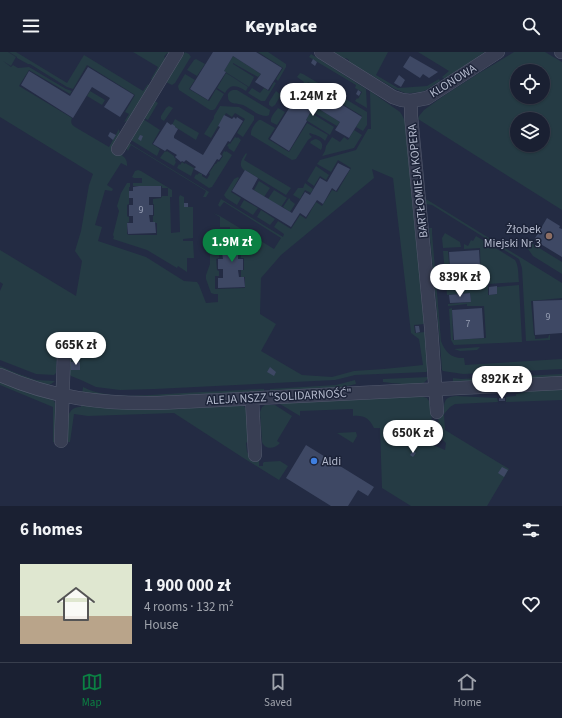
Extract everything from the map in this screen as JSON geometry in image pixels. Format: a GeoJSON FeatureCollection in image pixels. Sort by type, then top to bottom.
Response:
{"type":"FeatureCollection","features":[{"type":"Feature","properties":{"kind":"street"},"geometry":{"type":"LineString","coordinates":[[118,149],[177,52]]}},
{"type":"Feature","properties":{"kind":"street","name":"KLONOWA"},"geometry":{"type":"LineString","coordinates":[[321,52],[393,97],[412,101],[427,98],[498,52]]}},
{"type":"Feature","properties":{"kind":"street","name":"BARTŁOMIEJA KOPERA"},"geometry":{"type":"LineString","coordinates":[[412,101],[411,116],[432,327],[437,412]]}},
{"type":"Feature","properties":{"kind":"street"},"geometry":{"type":"LineString","coordinates":[[61,441],[64,353]]}},
{"type":"Feature","properties":{"kind":"street","name":"ALEJA NSZZ \"SOLIDARNOŚĆ\""},"geometry":{"type":"LineString","coordinates":[[0,375],[62,396],[102,402],[136,404],[562,383]]}},
{"type":"Feature","properties":{"kind":"street"},"geometry":{"type":"LineString","coordinates":[[252,398],[255,455]]}},
{"type":"Feature","properties":{"kind":"shaded area"},"geometry":{"type":"Polygon","coordinates":[[[0,52],[8,52],[16,57],[11,66],[3,61],[11,67],[13,65],[18,68],[29,67],[72,91],[70,94],[29,70],[19,86],[72,118],[72,124],[75,127],[109,147],[119,129],[116,142],[111,149],[120,154],[126,160],[127,166],[121,163],[107,185],[113,189],[112,191],[105,190],[95,225],[102,227],[98,241],[146,257],[184,281],[197,282],[206,303],[218,302],[218,294],[211,293],[206,279],[210,264],[210,240],[218,240],[215,241],[215,248],[216,253],[219,253],[219,258],[216,259],[219,276],[215,276],[215,289],[245,288],[245,277],[241,277],[241,270],[244,270],[244,258],[241,258],[241,252],[258,251],[258,241],[221,240],[233,239],[233,234],[230,234],[230,227],[220,227],[220,217],[213,213],[220,216],[274,249],[281,238],[224,202],[220,207],[218,205],[221,199],[283,237],[284,234],[274,227],[278,221],[291,229],[300,215],[306,219],[316,202],[322,206],[332,190],[337,192],[351,168],[338,160],[331,172],[317,164],[320,160],[356,150],[368,129],[371,129],[370,91],[400,112],[405,121],[424,324],[414,325],[415,333],[425,332],[428,371],[355,375],[335,380],[120,390],[96,387],[71,376],[70,353],[57,352],[56,373],[54,375],[36,374],[0,360],[0,291],[3,284],[0,282],[0,250],[76,296],[82,261],[75,251],[81,231],[89,185],[93,174],[0,117],[0,52]],[[372,169],[374,178],[281,255],[261,278],[260,314],[276,324],[261,351],[302,375],[332,377],[354,371],[423,365],[419,339],[411,333],[393,178],[372,169]]]}},
{"type":"Feature","properties":{"kind":"shaded area"},"geometry":{"type":"Polygon","coordinates":[[[9,52],[16,52],[67,83],[84,55],[143,91],[148,84],[150,87],[127,121],[124,122],[129,114],[125,112],[135,95],[87,65],[73,89],[67,87],[9,52]]]}},
{"type":"Feature","properties":{"kind":"shaded area"},"geometry":{"type":"Polygon","coordinates":[[[133,52],[172,52],[167,53],[164,57],[166,59],[154,80],[152,80],[151,79],[158,67],[133,52]]]}},
{"type":"Feature","properties":{"kind":"shaded area"},"geometry":{"type":"Polygon","coordinates":[[[185,52],[191,57],[175,83],[172,85],[166,82],[185,52]]]}},
{"type":"Feature","properties":{"kind":"shaded area"},"geometry":{"type":"Polygon","coordinates":[[[258,52],[268,52],[286,64],[286,67],[278,81],[276,79],[283,68],[258,52]]]}},
{"type":"Feature","properties":{"kind":"shaded area"},"geometry":{"type":"Polygon","coordinates":[[[333,52],[388,52],[376,75],[398,88],[427,86],[439,79],[440,81],[421,92],[405,93],[395,89],[349,62],[346,58],[345,59],[333,52]]]}},
{"type":"Feature","properties":{"kind":"shaded area"},"geometry":{"type":"Polygon","coordinates":[[[418,52],[485,52],[444,79],[442,77],[449,71],[418,52]]]}},
{"type":"Feature","properties":{"kind":"shaded area"},"geometry":{"type":"Polygon","coordinates":[[[514,52],[545,52],[562,62],[562,210],[418,119],[424,110],[514,52]]]}},
{"type":"Feature","properties":{"kind":"shaded area"},"geometry":{"type":"Polygon","coordinates":[[[311,54],[366,89],[367,108],[355,101],[362,92],[355,88],[356,85],[309,57],[311,54]]]}},
{"type":"Feature","properties":{"kind":"shaded area"},"geometry":{"type":"Polygon","coordinates":[[[233,56],[261,74],[258,77],[233,63],[254,77],[249,87],[224,71],[233,56]]]}},
{"type":"Feature","properties":{"kind":"shaded area"},"geometry":{"type":"Polygon","coordinates":[[[196,59],[205,64],[197,76],[187,70],[196,59]]]}},
{"type":"Feature","properties":{"kind":"shaded area"},"geometry":{"type":"Polygon","coordinates":[[[226,73],[248,87],[246,91],[234,86],[225,93],[217,88],[226,73]]]}},
{"type":"Feature","properties":{"kind":"shaded area"},"geometry":{"type":"Polygon","coordinates":[[[300,73],[335,93],[332,97],[308,82],[301,93],[298,92],[304,82],[297,77],[300,73]]]}},
{"type":"Feature","properties":{"kind":"shaded area"},"geometry":{"type":"Polygon","coordinates":[[[185,74],[195,80],[189,89],[209,101],[216,89],[224,94],[215,109],[210,110],[179,90],[178,86],[185,74]]]}},
{"type":"Feature","properties":{"kind":"shaded area"},"geometry":{"type":"Polygon","coordinates":[[[274,82],[276,83],[265,101],[261,101],[248,93],[252,88],[260,93],[264,88],[269,91],[274,82]]]}},
{"type":"Feature","properties":{"kind":"shaded area"},"geometry":{"type":"Polygon","coordinates":[[[233,90],[237,90],[270,110],[269,115],[261,115],[243,105],[228,100],[228,94],[233,90]]]}},
{"type":"Feature","properties":{"kind":"shaded area"},"geometry":{"type":"Polygon","coordinates":[[[90,91],[105,100],[102,105],[87,96],[90,91]]]}},
{"type":"Feature","properties":{"kind":"shaded area"},"geometry":{"type":"Polygon","coordinates":[[[276,91],[281,95],[272,107],[269,105],[269,102],[276,91]]]}},
{"type":"Feature","properties":{"kind":"shaded area"},"geometry":{"type":"Polygon","coordinates":[[[339,95],[367,112],[367,125],[363,131],[356,127],[362,116],[336,100],[339,95]]]}},
{"type":"Feature","properties":{"kind":"shaded area"},"geometry":{"type":"Polygon","coordinates":[[[155,101],[158,103],[148,120],[144,118],[155,101]]]}},
{"type":"Feature","properties":{"kind":"shaded area"},"geometry":{"type":"Polygon","coordinates":[[[169,106],[173,108],[164,121],[161,119],[161,116],[169,106]]]}},
{"type":"Feature","properties":{"kind":"shaded area"},"geometry":{"type":"Polygon","coordinates":[[[220,106],[239,107],[254,116],[254,120],[243,137],[237,133],[245,119],[235,113],[232,117],[226,113],[211,138],[204,134],[220,106]]]}},
{"type":"Feature","properties":{"kind":"shaded area"},"geometry":{"type":"Polygon","coordinates":[[[314,106],[340,122],[337,126],[313,112],[313,114],[334,127],[330,135],[306,120],[314,106]]]}},
{"type":"Feature","properties":{"kind":"shaded area"},"geometry":{"type":"Polygon","coordinates":[[[278,108],[285,112],[277,125],[271,122],[271,118],[278,108]]]}},
{"type":"Feature","properties":{"kind":"shaded area"},"geometry":{"type":"Polygon","coordinates":[[[143,119],[160,130],[152,144],[160,149],[157,156],[131,140],[143,119]]]}},
{"type":"Feature","properties":{"kind":"shaded area"},"geometry":{"type":"Polygon","coordinates":[[[175,119],[199,133],[196,140],[172,125],[175,119]]]}},
{"type":"Feature","properties":{"kind":"shaded area"},"geometry":{"type":"Polygon","coordinates":[[[259,120],[275,128],[268,139],[289,152],[307,123],[328,135],[325,141],[310,133],[309,134],[312,137],[308,140],[296,159],[292,160],[251,135],[253,127],[259,120]]]}},
{"type":"Feature","properties":{"kind":"shaded area"},"geometry":{"type":"Polygon","coordinates":[[[354,130],[362,135],[354,148],[322,156],[332,137],[340,142],[344,137],[348,140],[354,130]]]}},
{"type":"Feature","properties":{"kind":"shaded area"},"geometry":{"type":"Polygon","coordinates":[[[235,137],[238,137],[241,140],[234,152],[227,146],[235,137]]]}},
{"type":"Feature","properties":{"kind":"shaded area"},"geometry":{"type":"Polygon","coordinates":[[[315,139],[319,140],[321,143],[321,150],[310,143],[315,139]]]}},
{"type":"Feature","properties":{"kind":"shaded area"},"geometry":{"type":"Polygon","coordinates":[[[129,143],[209,192],[206,197],[203,197],[206,191],[131,145],[128,151],[126,148],[129,143]]]}},
{"type":"Feature","properties":{"kind":"shaded area"},"geometry":{"type":"Polygon","coordinates":[[[165,151],[174,156],[176,159],[174,166],[160,158],[165,151]]]}},
{"type":"Feature","properties":{"kind":"shaded area"},"geometry":{"type":"Polygon","coordinates":[[[224,151],[232,155],[212,187],[209,188],[194,178],[196,174],[197,175],[199,173],[207,179],[215,164],[218,161],[219,162],[223,156],[224,151]]]}},
{"type":"Feature","properties":{"kind":"shaded area"},"geometry":{"type":"Polygon","coordinates":[[[246,153],[247,154],[244,160],[291,188],[286,195],[243,169],[241,162],[246,153]]]}},
{"type":"Feature","properties":{"kind":"shaded area"},"geometry":{"type":"Polygon","coordinates":[[[182,162],[194,168],[191,176],[177,168],[182,162]]]}},
{"type":"Feature","properties":{"kind":"shaded area"},"geometry":{"type":"Polygon","coordinates":[[[316,166],[329,175],[326,180],[320,176],[314,186],[307,181],[316,166]]]}},
{"type":"Feature","properties":{"kind":"shaded area"},"geometry":{"type":"Polygon","coordinates":[[[138,170],[172,190],[172,197],[170,197],[171,233],[180,232],[180,195],[184,197],[184,207],[193,207],[193,238],[183,239],[183,241],[193,241],[194,258],[187,258],[187,272],[178,266],[177,268],[147,250],[113,239],[119,211],[117,206],[121,193],[127,183],[130,183],[130,187],[129,204],[127,205],[127,216],[129,217],[129,222],[127,223],[127,234],[157,235],[157,223],[153,223],[153,199],[168,196],[168,188],[162,188],[162,186],[133,186],[133,183],[142,183],[142,178],[132,177],[135,171],[138,170]]]}},
{"type":"Feature","properties":{"kind":"shaded area"},"geometry":{"type":"Polygon","coordinates":[[[239,178],[231,192],[241,198],[237,205],[224,195],[234,179],[239,178]]]}},
{"type":"Feature","properties":{"kind":"shaded area"},"geometry":{"type":"Polygon","coordinates":[[[259,181],[270,188],[264,197],[254,190],[259,181]]]}},
{"type":"Feature","properties":{"kind":"shaded area"},"geometry":{"type":"Polygon","coordinates":[[[305,183],[313,189],[311,193],[305,190],[300,199],[293,195],[298,188],[303,188],[305,183]]]}},
{"type":"Feature","properties":{"kind":"shaded area"},"geometry":{"type":"Polygon","coordinates":[[[274,190],[287,198],[281,207],[268,199],[274,190]]]}},
{"type":"Feature","properties":{"kind":"shaded area"},"geometry":{"type":"Polygon","coordinates":[[[289,198],[295,204],[290,212],[283,207],[289,198]]]}},
{"type":"Feature","properties":{"kind":"shaded area"},"geometry":{"type":"Polygon","coordinates":[[[426,199],[562,283],[562,298],[531,301],[535,339],[548,338],[550,335],[550,340],[526,341],[522,268],[519,259],[432,205],[426,204],[426,199]]]}},
{"type":"Feature","properties":{"kind":"shaded area"},"geometry":{"type":"Polygon","coordinates":[[[244,200],[258,208],[253,215],[240,207],[244,200]]]}},
{"type":"Feature","properties":{"kind":"shaded area"},"geometry":{"type":"Polygon","coordinates":[[[261,210],[275,219],[270,225],[257,217],[261,210]]]}},
{"type":"Feature","properties":{"kind":"shaded area"},"geometry":{"type":"Polygon","coordinates":[[[429,228],[432,228],[441,341],[447,351],[453,356],[464,358],[465,365],[562,359],[562,369],[463,374],[442,370],[429,228]]]}},
{"type":"Feature","properties":{"kind":"shaded area"},"geometry":{"type":"Polygon","coordinates":[[[445,233],[460,242],[461,247],[443,248],[442,238],[445,233]]]}},
{"type":"Feature","properties":{"kind":"shaded area"},"geometry":{"type":"Polygon","coordinates":[[[476,236],[516,262],[519,282],[488,284],[488,295],[497,294],[497,287],[519,285],[522,342],[454,345],[451,340],[449,309],[452,308],[453,340],[486,338],[484,306],[467,306],[467,304],[448,306],[448,304],[471,302],[470,293],[447,295],[443,251],[448,251],[451,285],[481,283],[480,248],[464,249],[464,244],[468,246],[471,240],[473,241],[476,236]]]}},
{"type":"Feature","properties":{"kind":"shaded area"},"geometry":{"type":"Polygon","coordinates":[[[531,243],[562,262],[562,274],[533,256],[528,249],[531,243]]]}},
{"type":"Feature","properties":{"kind":"shaded area"},"geometry":{"type":"Polygon","coordinates":[[[480,347],[477,350],[460,351],[454,349],[480,347]]]}},
{"type":"Feature","properties":{"kind":"shaded area"},"geometry":{"type":"Polygon","coordinates":[[[0,366],[36,380],[55,381],[51,384],[45,385],[0,369],[0,366]]]}},
{"type":"Feature","properties":{"kind":"shaded area"},"geometry":{"type":"Polygon","coordinates":[[[562,374],[562,377],[453,383],[453,378],[461,379],[562,374]]]}},
{"type":"Feature","properties":{"kind":"shaded area"},"geometry":{"type":"Polygon","coordinates":[[[429,377],[422,384],[418,385],[383,382],[383,379],[429,377]]]}},
{"type":"Feature","properties":{"kind":"shaded area"},"geometry":{"type":"Polygon","coordinates":[[[355,380],[356,384],[339,388],[270,392],[270,389],[336,385],[355,380]]]}},
{"type":"Feature","properties":{"kind":"shaded area"},"geometry":{"type":"Polygon","coordinates":[[[0,381],[54,401],[57,407],[56,442],[53,442],[53,407],[0,385],[0,381]]]}},
{"type":"Feature","properties":{"kind":"shaded area"},"geometry":{"type":"Polygon","coordinates":[[[83,387],[105,394],[132,396],[264,389],[264,392],[132,398],[82,394],[83,387]]]}},
{"type":"Feature","properties":{"kind":"shaded area"},"geometry":{"type":"Polygon","coordinates":[[[562,389],[562,400],[506,402],[506,397],[516,396],[516,394],[534,390],[562,389]]]}},
{"type":"Feature","properties":{"kind":"shaded area"},"geometry":{"type":"Polygon","coordinates":[[[419,396],[427,398],[431,404],[433,445],[445,450],[446,443],[441,438],[439,431],[438,415],[444,414],[445,430],[509,469],[487,506],[411,506],[382,488],[380,428],[374,428],[368,420],[363,417],[353,416],[353,409],[300,411],[300,416],[280,404],[280,402],[419,396]]]}},
{"type":"Feature","properties":{"kind":"shaded area"},"geometry":{"type":"Polygon","coordinates":[[[452,397],[497,398],[498,402],[455,404],[444,414],[445,401],[446,399],[452,397]]]}},
{"type":"Feature","properties":{"kind":"shaded area"},"geometry":{"type":"Polygon","coordinates":[[[81,405],[103,408],[131,409],[242,405],[247,409],[249,440],[246,443],[247,452],[251,460],[259,460],[259,466],[263,466],[264,462],[280,461],[288,466],[279,480],[174,413],[88,416],[74,414],[70,442],[68,442],[68,416],[73,409],[76,407],[81,407],[81,405]]]}},
{"type":"Feature","properties":{"kind":"shaded area"},"geometry":{"type":"Polygon","coordinates":[[[265,405],[275,405],[292,416],[277,441],[280,443],[270,448],[263,445],[262,442],[260,412],[262,407],[265,405]]]}},
{"type":"Feature","properties":{"kind":"shaded area"},"geometry":{"type":"Polygon","coordinates":[[[356,432],[357,436],[353,443],[337,433],[356,432]]]}},
{"type":"Feature","properties":{"kind":"building"},"geometry":{"type":"Polygon","coordinates":[[[213,52],[256,52],[282,68],[268,90],[255,82],[261,74],[233,56],[224,71],[226,72],[208,100],[190,89],[213,52]]]}},
{"type":"Feature","properties":{"kind":"building"},"geometry":{"type":"Polygon","coordinates":[[[410,56],[438,72],[429,78],[423,74],[420,78],[403,67],[410,56]]]}},
{"type":"Feature","properties":{"kind":"building"},"geometry":{"type":"Polygon","coordinates":[[[313,59],[317,62],[315,66],[311,63],[313,59]]]}},
{"type":"Feature","properties":{"kind":"building"},"geometry":{"type":"Polygon","coordinates":[[[88,67],[134,95],[120,117],[104,107],[110,98],[92,87],[73,118],[21,85],[29,71],[70,96],[88,67]]]}},
{"type":"Feature","properties":{"kind":"building"},"geometry":{"type":"Polygon","coordinates":[[[399,75],[405,80],[401,87],[394,83],[399,75]]]}},
{"type":"Feature","properties":{"kind":"building"},"geometry":{"type":"Polygon","coordinates":[[[308,84],[362,117],[349,138],[335,130],[340,122],[314,106],[289,151],[270,139],[296,97],[299,98],[308,84]]]}},
{"type":"Feature","properties":{"kind":"building"},"geometry":{"type":"Polygon","coordinates":[[[358,90],[361,92],[359,96],[356,94],[358,90]]]}},
{"type":"Feature","properties":{"kind":"building"},"geometry":{"type":"Polygon","coordinates":[[[224,115],[232,119],[234,117],[236,119],[237,117],[243,121],[230,142],[228,141],[220,154],[222,156],[219,160],[217,159],[206,176],[194,169],[196,167],[186,160],[181,162],[175,157],[177,155],[167,149],[165,151],[153,144],[167,122],[178,129],[174,138],[203,155],[220,127],[218,126],[224,115]]]}},
{"type":"Feature","properties":{"kind":"building"},"geometry":{"type":"Polygon","coordinates":[[[110,132],[116,135],[113,140],[108,136],[110,132]]]}},
{"type":"Feature","properties":{"kind":"building"},"geometry":{"type":"Polygon","coordinates":[[[140,135],[143,136],[141,141],[138,139],[140,135]]]}},
{"type":"Feature","properties":{"kind":"building"},"geometry":{"type":"Polygon","coordinates":[[[338,163],[350,169],[336,191],[332,188],[323,204],[317,200],[306,217],[300,213],[291,227],[232,191],[245,170],[258,178],[252,189],[292,213],[305,192],[310,195],[320,178],[327,182],[338,163]]]}},
{"type":"Feature","properties":{"kind":"building"},"geometry":{"type":"Polygon","coordinates":[[[161,186],[161,197],[149,197],[149,205],[153,205],[153,215],[149,215],[150,222],[155,222],[156,233],[128,234],[127,223],[133,223],[133,216],[129,216],[129,205],[133,205],[133,198],[129,198],[129,191],[133,191],[133,187],[161,186]]]}},
{"type":"Feature","properties":{"kind":"building"},"geometry":{"type":"Polygon","coordinates":[[[184,203],[188,203],[188,207],[184,207],[184,203]]]}},
{"type":"Feature","properties":{"kind":"building","name":"Żłobek Miejski Nr 3"},"geometry":{"type":"Polygon","coordinates":[[[547,218],[560,226],[559,228],[562,229],[562,257],[534,240],[547,218]]]}},
{"type":"Feature","properties":{"kind":"building"},"geometry":{"type":"Polygon","coordinates":[[[218,241],[250,241],[250,251],[238,251],[238,259],[243,259],[243,270],[238,270],[239,277],[244,277],[245,287],[218,288],[218,278],[223,278],[223,269],[218,269],[218,259],[223,259],[222,252],[219,252],[218,241]]]}},
{"type":"Feature","properties":{"kind":"building"},"geometry":{"type":"Polygon","coordinates":[[[479,250],[481,282],[451,284],[449,252],[479,250]]]}},
{"type":"Feature","properties":{"kind":"building"},"geometry":{"type":"Polygon","coordinates":[[[497,286],[497,294],[489,295],[489,287],[497,286]]]}},
{"type":"Feature","properties":{"kind":"building"},"geometry":{"type":"Polygon","coordinates":[[[470,293],[471,302],[450,303],[449,295],[470,293]]]}},
{"type":"Feature","properties":{"kind":"building"},"geometry":{"type":"Polygon","coordinates":[[[562,300],[562,333],[535,335],[533,301],[562,300]]]}},
{"type":"Feature","properties":{"kind":"building"},"geometry":{"type":"Polygon","coordinates":[[[482,308],[484,338],[454,340],[452,310],[482,308]]]}},
{"type":"Feature","properties":{"kind":"building"},"geometry":{"type":"Polygon","coordinates":[[[415,326],[419,326],[420,332],[416,333],[415,326]]]}},
{"type":"Feature","properties":{"kind":"building"},"geometry":{"type":"Polygon","coordinates":[[[71,362],[80,362],[80,370],[71,370],[71,362]]]}},
{"type":"Feature","properties":{"kind":"building"},"geometry":{"type":"Polygon","coordinates":[[[270,367],[276,372],[274,376],[267,372],[270,367]]]}},
{"type":"Feature","properties":{"kind":"building"},"geometry":{"type":"Polygon","coordinates":[[[499,398],[505,398],[505,401],[499,401],[499,398]]]}},
{"type":"Feature","properties":{"kind":"building","name":"Aldi"},"geometry":{"type":"Polygon","coordinates":[[[306,445],[374,487],[368,496],[358,490],[348,506],[331,506],[286,478],[306,445]]]}},
{"type":"Feature","properties":{"kind":"building"},"geometry":{"type":"Polygon","coordinates":[[[413,451],[416,453],[413,457],[410,455],[413,451]]]}},
{"type":"Feature","properties":{"kind":"building"},"geometry":{"type":"Polygon","coordinates":[[[502,467],[508,470],[504,477],[498,473],[502,467]]]}},
{"type":"Feature","properties":{"kind":"place","name":"Żłobek Miejski Nr 3"},"geometry":{"type":"Point","coordinates":[549,236]}},
{"type":"Feature","properties":{"kind":"place","name":"Aldi"},"geometry":{"type":"Point","coordinates":[314,461]}}]}
